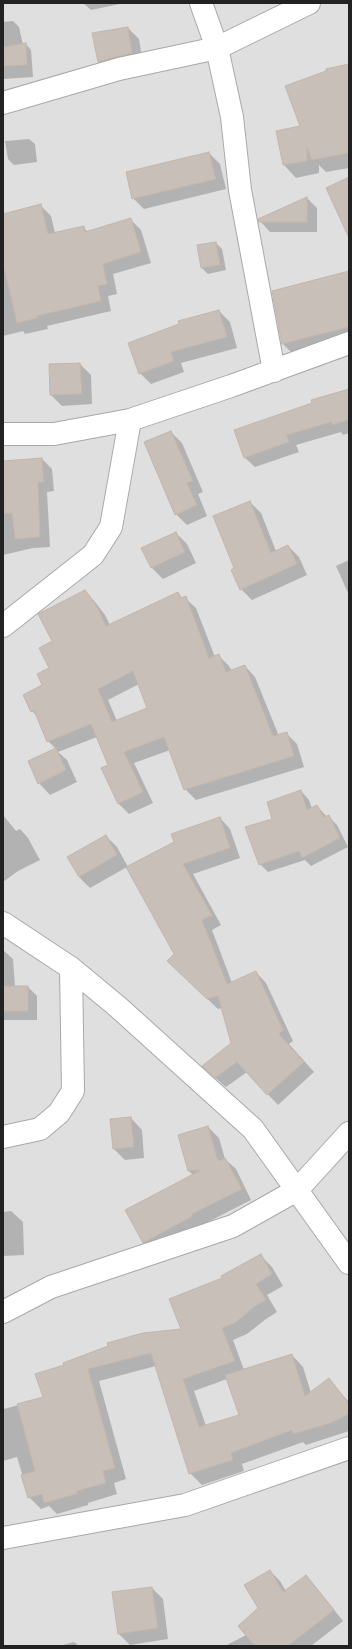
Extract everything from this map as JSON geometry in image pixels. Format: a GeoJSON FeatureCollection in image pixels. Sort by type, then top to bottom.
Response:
{"type":"FeatureCollection","features":[{"type":"Feature","properties":{"kind":"street"},"geometry":{"type":"LineString","coordinates":[[201,3],[217,48],[232,117],[240,190],[274,371]]}},
{"type":"Feature","properties":{"kind":"street"},"geometry":{"type":"LineString","coordinates":[[3,104],[119,69],[217,48],[309,3]]}},
{"type":"Feature","properties":{"kind":"street"},"geometry":{"type":"LineString","coordinates":[[3,434],[54,434],[130,420],[274,371],[349,343]]}},
{"type":"Feature","properties":{"kind":"street"},"geometry":{"type":"LineString","coordinates":[[3,626],[93,555],[111,528],[130,420]]}},
{"type":"Feature","properties":{"kind":"street"},"geometry":{"type":"LineString","coordinates":[[3,923],[71,968],[118,1007],[253,1129],[349,1263]]}},
{"type":"Feature","properties":{"kind":"street"},"geometry":{"type":"LineString","coordinates":[[3,1137],[40,1129],[59,1113],[73,1091],[71,968]]}},
{"type":"Feature","properties":{"kind":"street"},"geometry":{"type":"LineString","coordinates":[[3,1312],[51,1287],[233,1226],[297,1190],[349,1133]]}},
{"type":"Feature","properties":{"kind":"street"},"geometry":{"type":"LineString","coordinates":[[3,1538],[185,1505],[349,1448]]}},
{"type":"Feature","properties":{"kind":"shaded area"},"geometry":{"type":"Polygon","coordinates":[[[3,3],[349,3],[349,1646],[3,1646],[3,3]]]}},
{"type":"Feature","properties":{"kind":"building"},"geometry":{"type":"Polygon","coordinates":[[[128,27],[132,53],[98,62],[92,33],[128,27]]]}},
{"type":"Feature","properties":{"kind":"building"},"geometry":{"type":"Polygon","coordinates":[[[26,43],[27,65],[4,66],[3,47],[26,43]]]}},
{"type":"Feature","properties":{"kind":"building"},"geometry":{"type":"Polygon","coordinates":[[[349,64],[349,153],[312,160],[307,148],[307,161],[283,165],[276,131],[300,126],[285,86],[326,71],[326,69],[349,64]]]}},
{"type":"Feature","properties":{"kind":"building"},"geometry":{"type":"Polygon","coordinates":[[[209,152],[216,179],[132,199],[126,172],[209,152]]]}},
{"type":"Feature","properties":{"kind":"building"},"geometry":{"type":"Polygon","coordinates":[[[349,177],[349,238],[326,188],[349,177]]]}},
{"type":"Feature","properties":{"kind":"building"},"geometry":{"type":"Polygon","coordinates":[[[307,197],[307,222],[259,222],[258,219],[307,197]]]}},
{"type":"Feature","properties":{"kind":"building"},"geometry":{"type":"Polygon","coordinates":[[[41,204],[48,234],[84,226],[85,232],[131,218],[141,252],[103,264],[107,284],[98,286],[101,301],[37,316],[38,318],[17,323],[3,264],[3,214],[41,204]]]}},
{"type":"Feature","properties":{"kind":"building"},"geometry":{"type":"Polygon","coordinates":[[[216,242],[220,265],[201,268],[197,245],[216,242]]]}},
{"type":"Feature","properties":{"kind":"building"},"geometry":{"type":"Polygon","coordinates":[[[349,271],[349,327],[282,344],[272,291],[349,271]]]}},
{"type":"Feature","properties":{"kind":"building"},"geometry":{"type":"Polygon","coordinates":[[[219,310],[227,337],[171,352],[174,361],[139,374],[128,343],[179,324],[178,321],[219,310]]]}},
{"type":"Feature","properties":{"kind":"building"},"geometry":{"type":"Polygon","coordinates":[[[80,363],[82,394],[50,395],[49,364],[80,363]]]}},
{"type":"Feature","properties":{"kind":"building"},"geometry":{"type":"Polygon","coordinates":[[[349,389],[349,420],[332,425],[331,422],[287,435],[289,442],[244,458],[234,430],[312,403],[311,400],[349,389]]]}},
{"type":"Feature","properties":{"kind":"building"},"geometry":{"type":"Polygon","coordinates":[[[171,431],[193,481],[187,483],[197,505],[175,515],[144,442],[171,431]]]}},
{"type":"Feature","properties":{"kind":"building"},"geometry":{"type":"Polygon","coordinates":[[[42,458],[44,482],[38,482],[40,537],[15,539],[12,513],[4,514],[3,461],[42,458]]]}},
{"type":"Feature","properties":{"kind":"building"},"geometry":{"type":"Polygon","coordinates":[[[250,501],[271,553],[288,545],[297,564],[240,590],[231,570],[234,568],[213,516],[250,501]]]}},
{"type":"Feature","properties":{"kind":"building"},"geometry":{"type":"Polygon","coordinates":[[[176,532],[185,552],[151,568],[141,548],[176,532]]]}},
{"type":"Feature","properties":{"kind":"building"},"geometry":{"type":"Polygon","coordinates":[[[85,590],[95,603],[106,626],[178,592],[181,598],[186,596],[209,658],[219,654],[226,672],[245,665],[273,736],[287,732],[294,756],[184,790],[164,737],[124,752],[143,792],[118,804],[101,768],[108,765],[91,724],[47,742],[34,710],[31,712],[23,695],[42,685],[37,674],[49,668],[39,648],[52,641],[38,614],[85,590]],[[133,671],[98,689],[112,722],[147,708],[133,671]]]}},
{"type":"Feature","properties":{"kind":"building"},"geometry":{"type":"Polygon","coordinates":[[[56,748],[66,770],[38,784],[28,761],[56,748]]]}},
{"type":"Feature","properties":{"kind":"building"},"geometry":{"type":"Polygon","coordinates":[[[301,790],[307,810],[317,805],[324,817],[329,815],[340,838],[302,858],[299,851],[259,865],[245,827],[272,819],[267,802],[301,790]]]}},
{"type":"Feature","properties":{"kind":"building"},"geometry":{"type":"Polygon","coordinates":[[[220,817],[230,848],[183,864],[212,915],[202,920],[227,984],[256,971],[283,1030],[279,1034],[304,1062],[267,1095],[237,1062],[215,1078],[202,1066],[231,1043],[218,996],[207,999],[167,961],[174,954],[126,867],[174,842],[171,834],[220,817]]]}},
{"type":"Feature","properties":{"kind":"building"},"geometry":{"type":"Polygon","coordinates":[[[106,835],[117,855],[79,877],[67,857],[106,835]]]}},
{"type":"Feature","properties":{"kind":"building"},"geometry":{"type":"Polygon","coordinates":[[[3,986],[28,986],[28,1011],[3,1011],[3,986]]]}},
{"type":"Feature","properties":{"kind":"building"},"geometry":{"type":"Polygon","coordinates":[[[131,1117],[134,1147],[113,1149],[110,1119],[131,1117]]]}},
{"type":"Feature","properties":{"kind":"building"},"geometry":{"type":"Polygon","coordinates":[[[208,1126],[218,1161],[225,1158],[242,1189],[192,1214],[193,1216],[143,1243],[125,1210],[201,1170],[188,1171],[178,1135],[208,1126]]]}},
{"type":"Feature","properties":{"kind":"building"},"geometry":{"type":"Polygon","coordinates":[[[261,1254],[272,1274],[256,1284],[266,1300],[254,1307],[235,1323],[222,1328],[235,1361],[183,1379],[199,1427],[239,1415],[225,1375],[292,1354],[305,1396],[329,1378],[349,1404],[349,1414],[331,1423],[293,1434],[292,1430],[231,1453],[233,1460],[189,1474],[151,1353],[88,1369],[115,1468],[103,1471],[106,1483],[77,1491],[77,1494],[44,1503],[42,1494],[28,1498],[21,1475],[35,1471],[17,1404],[43,1397],[35,1374],[64,1365],[63,1363],[108,1346],[107,1343],[143,1333],[181,1329],[169,1299],[222,1278],[221,1276],[261,1254]]]}},
{"type":"Feature","properties":{"kind":"building"},"geometry":{"type":"Polygon","coordinates":[[[270,1570],[283,1592],[306,1575],[334,1610],[288,1646],[255,1646],[238,1626],[258,1608],[244,1585],[270,1570]]]}},
{"type":"Feature","properties":{"kind":"building"},"geometry":{"type":"Polygon","coordinates":[[[152,1587],[158,1628],[118,1634],[112,1592],[152,1587]]]}}]}
